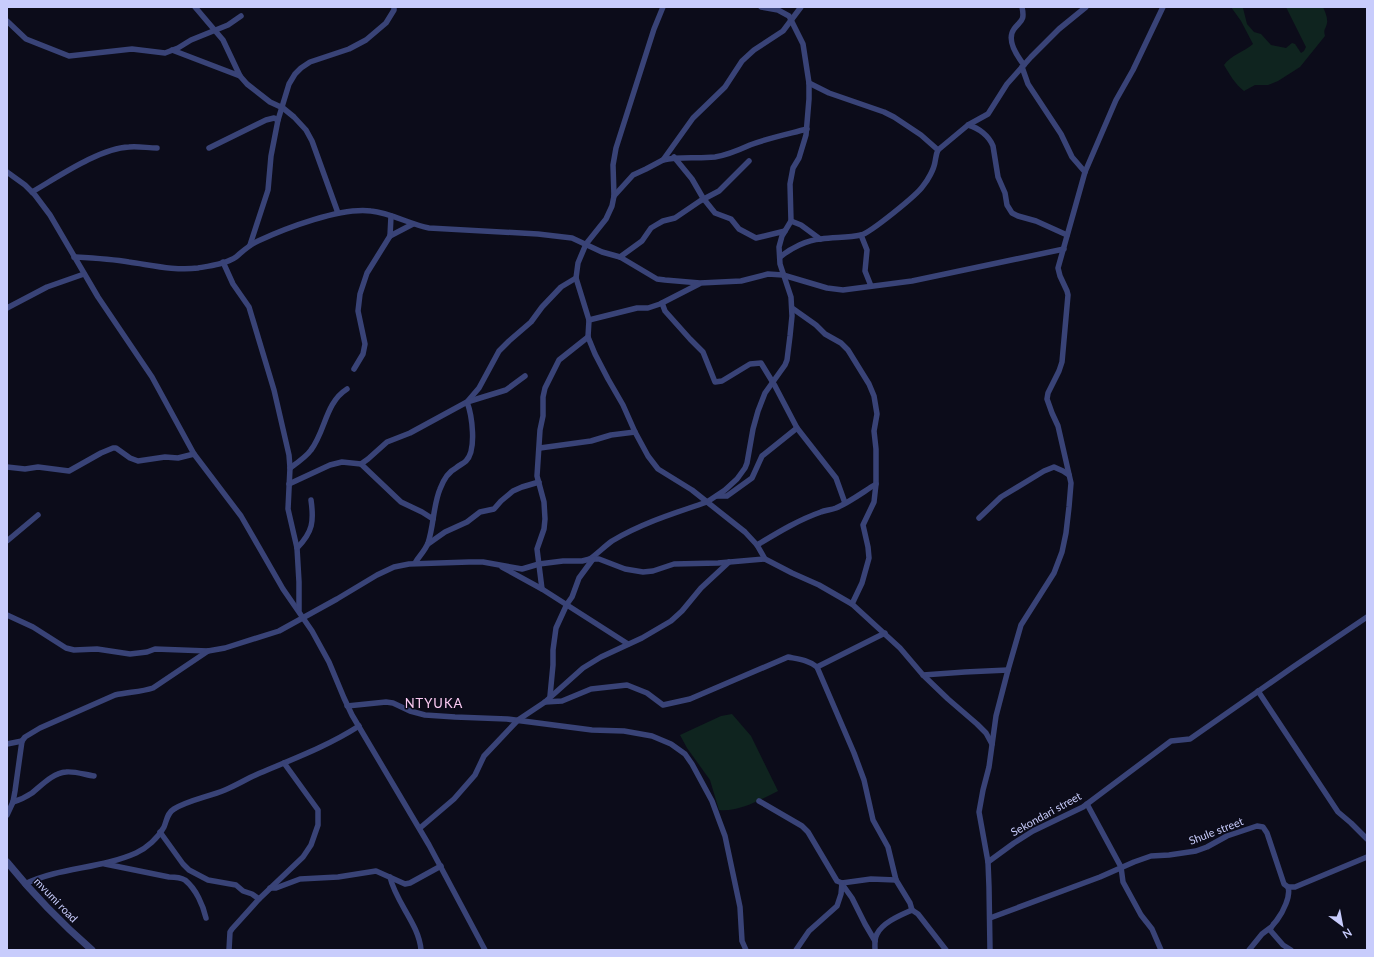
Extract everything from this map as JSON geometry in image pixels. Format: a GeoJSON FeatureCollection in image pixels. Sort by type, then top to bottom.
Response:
{"type":"FeatureCollection","features":[{"type":"Feature","properties":{"kind":"street"},"geometry":{"type":"LineString","coordinates":[[195,7],[223,40],[240,76],[247,84],[264,98],[283,108],[306,130],[312,140],[338,214]]}},
{"type":"Feature","properties":{"kind":"street"},"geometry":{"type":"LineString","coordinates":[[250,245],[268,190],[271,156],[278,120],[283,108],[289,84],[295,74],[310,62],[349,48],[366,40],[386,23],[394,10],[394,7]]}},
{"type":"Feature","properties":{"kind":"street"},"geometry":{"type":"LineString","coordinates":[[663,7],[654,29],[616,148],[613,165],[614,196],[612,206],[606,219],[586,244],[578,263],[576,278],[589,320],[588,337],[648,456],[658,469],[692,490],[745,532],[757,545],[765,559]]}},
{"type":"Feature","properties":{"kind":"street"},"geometry":{"type":"LineString","coordinates":[[550,696],[552,650],[556,628],[567,604],[572,597],[579,578],[592,559],[611,542],[660,518],[707,502],[732,484],[745,468],[747,463],[755,418],[765,393],[787,360],[792,308],[791,297],[783,275],[779,246],[791,220],[791,177],[793,168],[804,145],[807,129],[809,83],[803,44],[791,19],[785,13],[761,7]]}},
{"type":"Feature","properties":{"kind":"street"},"geometry":{"type":"LineString","coordinates":[[663,160],[693,118],[725,88],[742,61],[754,50],[784,31],[791,19],[801,7]]}},
{"type":"Feature","properties":{"kind":"street"},"geometry":{"type":"LineString","coordinates":[[1022,7],[1024,14],[1023,19],[1012,33],[1012,41],[1023,66],[1028,84],[1061,134],[1072,157],[1085,172]]}},
{"type":"Feature","properties":{"kind":"street"},"geometry":{"type":"LineString","coordinates":[[780,257],[786,252],[797,247],[820,239],[866,234],[907,202],[923,187],[935,163],[936,153],[938,150],[968,125],[988,114],[1007,84],[1040,47],[1086,7]]}},
{"type":"Feature","properties":{"kind":"street"},"geometry":{"type":"LineString","coordinates":[[990,950],[988,862],[979,812],[989,767],[996,716],[1022,625],[1054,574],[1062,552],[1069,507],[1069,475],[1058,426],[1047,398],[1059,371],[1062,357],[1068,295],[1058,268],[1085,172],[1116,100],[1133,70],[1163,7]]}},
{"type":"Feature","properties":{"kind":"street"},"geometry":{"type":"LineString","coordinates":[[7,21],[26,40],[69,56],[132,49],[165,53],[228,25],[241,16]]}},
{"type":"Feature","properties":{"kind":"street"},"geometry":{"type":"LineString","coordinates":[[172,50],[240,76]]}},
{"type":"Feature","properties":{"kind":"street"},"geometry":{"type":"LineString","coordinates":[[809,83],[829,93],[884,112],[894,117],[921,134],[938,150]]}},
{"type":"Feature","properties":{"kind":"street"},"geometry":{"type":"LineString","coordinates":[[209,148],[270,119],[274,118],[278,120]]}},
{"type":"Feature","properties":{"kind":"street"},"geometry":{"type":"LineString","coordinates":[[968,125],[980,130],[991,142],[998,177],[1005,194],[1007,205],[1012,213],[1036,221],[1067,235]]}},
{"type":"Feature","properties":{"kind":"street"},"geometry":{"type":"LineString","coordinates":[[614,196],[633,175],[663,160],[674,157],[716,157],[740,150],[750,145],[807,129]]}},
{"type":"Feature","properties":{"kind":"street"},"geometry":{"type":"LineString","coordinates":[[32,192],[83,162],[108,151],[128,147],[157,148]]}},
{"type":"Feature","properties":{"kind":"street"},"geometry":{"type":"LineString","coordinates":[[674,157],[717,214],[731,219],[739,229],[754,238],[785,231]]}},
{"type":"Feature","properties":{"kind":"street"},"geometry":{"type":"LineString","coordinates":[[620,257],[642,241],[651,228],[663,221],[675,218],[704,198],[719,191],[749,161]]}},
{"type":"Feature","properties":{"kind":"street"},"geometry":{"type":"LineString","coordinates":[[7,172],[21,181],[32,192],[50,215],[106,310],[152,377],[194,454],[241,516],[283,589],[304,617],[329,662],[347,706],[420,828],[485,950]]}},
{"type":"Feature","properties":{"kind":"street"},"geometry":{"type":"LineString","coordinates":[[74,256],[118,260],[181,269],[198,268],[235,258],[250,245],[273,234],[338,214],[362,210],[373,211],[401,218],[413,224],[429,228],[538,234],[572,238],[602,252],[620,257],[658,279],[700,283],[741,281],[768,274],[783,275],[827,288],[843,290],[912,281],[1064,248]]}},
{"type":"Feature","properties":{"kind":"street"},"geometry":{"type":"LineString","coordinates":[[354,369],[363,354],[365,344],[358,311],[360,294],[367,273],[390,236],[391,216]]}},
{"type":"Feature","properties":{"kind":"street"},"geometry":{"type":"LineString","coordinates":[[791,220],[801,225],[820,239]]}},
{"type":"Feature","properties":{"kind":"street"},"geometry":{"type":"LineString","coordinates":[[390,236],[413,224]]}},
{"type":"Feature","properties":{"kind":"street"},"geometry":{"type":"LineString","coordinates":[[861,235],[867,250],[865,271],[871,286]]}},
{"type":"Feature","properties":{"kind":"street"},"geometry":{"type":"LineString","coordinates":[[223,262],[233,284],[247,302],[250,310],[274,390],[289,456],[290,468],[288,509],[297,548],[299,582],[298,610]]}},
{"type":"Feature","properties":{"kind":"street"},"geometry":{"type":"LineString","coordinates":[[7,308],[47,287],[84,274]]}},
{"type":"Feature","properties":{"kind":"street"},"geometry":{"type":"LineString","coordinates":[[467,402],[479,388],[499,351],[531,322],[542,307],[561,287],[576,278]]}},
{"type":"Feature","properties":{"kind":"street"},"geometry":{"type":"LineString","coordinates":[[589,320],[638,308],[648,308],[662,303],[700,283]]}},
{"type":"Feature","properties":{"kind":"street"},"geometry":{"type":"LineString","coordinates":[[662,303],[665,311],[703,352],[715,382],[722,381],[750,364],[761,363],[797,428],[836,478],[845,503]]}},
{"type":"Feature","properties":{"kind":"street"},"geometry":{"type":"LineString","coordinates":[[792,308],[816,325],[825,334],[841,343],[848,350],[869,384],[876,406],[877,414],[874,431],[876,449],[876,484],[874,502],[863,525],[869,558],[862,583],[852,604]]}},
{"type":"Feature","properties":{"kind":"street"},"geometry":{"type":"LineString","coordinates":[[542,589],[537,549],[544,529],[545,519],[544,502],[537,476],[540,430],[543,416],[543,397],[545,388],[559,360],[588,337]]}},
{"type":"Feature","properties":{"kind":"street"},"geometry":{"type":"LineString","coordinates":[[289,484],[330,465],[342,462],[361,464],[368,460],[387,442],[415,430],[467,402],[506,390],[525,376]]}},
{"type":"Feature","properties":{"kind":"street"},"geometry":{"type":"LineString","coordinates":[[290,468],[311,451],[316,443],[329,410],[338,396],[347,389]]}},
{"type":"Feature","properties":{"kind":"street"},"geometry":{"type":"LineString","coordinates":[[415,563],[428,544],[440,489],[445,479],[450,471],[468,459],[470,453],[473,425],[467,402]]}},
{"type":"Feature","properties":{"kind":"street"},"geometry":{"type":"LineString","coordinates":[[716,496],[727,496],[752,478],[762,456],[797,428]]}},
{"type":"Feature","properties":{"kind":"street"},"geometry":{"type":"LineString","coordinates":[[540,448],[635,432]]}},
{"type":"Feature","properties":{"kind":"street"},"geometry":{"type":"LineString","coordinates":[[7,467],[25,469],[38,467],[69,471],[113,448],[116,448],[138,462],[165,457],[178,458],[194,454]]}},
{"type":"Feature","properties":{"kind":"street"},"geometry":{"type":"LineString","coordinates":[[361,464],[401,502],[433,519]]}},
{"type":"Feature","properties":{"kind":"street"},"geometry":{"type":"LineString","coordinates":[[979,518],[1001,497],[1044,471],[1054,467],[1069,475]]}},
{"type":"Feature","properties":{"kind":"street"},"geometry":{"type":"LineString","coordinates":[[428,544],[445,532],[467,522],[480,512],[494,509],[513,491],[539,482]]}},
{"type":"Feature","properties":{"kind":"street"},"geometry":{"type":"LineString","coordinates":[[757,545],[782,530],[820,512],[836,508],[876,484]]}},
{"type":"Feature","properties":{"kind":"street"},"geometry":{"type":"LineString","coordinates":[[297,548],[303,542],[311,528],[313,512],[310,500]]}},
{"type":"Feature","properties":{"kind":"street"},"geometry":{"type":"LineString","coordinates":[[7,541],[38,515]]}},
{"type":"Feature","properties":{"kind":"street"},"geometry":{"type":"LineString","coordinates":[[7,615],[33,627],[61,646],[74,650],[97,649],[130,654],[147,652],[155,649],[208,652],[279,632],[337,600],[377,575],[394,567],[415,563],[469,562],[497,564],[522,569],[539,564],[592,559],[625,569],[643,572],[653,571],[674,564],[697,565],[765,559],[820,585],[852,604],[900,648],[923,675],[964,714],[977,724],[992,744]]}},
{"type":"Feature","properties":{"kind":"street"},"geometry":{"type":"LineString","coordinates":[[420,828],[454,799],[475,775],[484,756],[518,720],[545,702],[583,668],[600,657],[661,628],[671,621],[701,588],[729,562]]}},
{"type":"Feature","properties":{"kind":"street"},"geometry":{"type":"LineString","coordinates":[[497,564],[567,604],[628,644]]}},
{"type":"Feature","properties":{"kind":"street"},"geometry":{"type":"LineString","coordinates":[[1367,617],[1258,691],[1338,812],[1367,840]]}},
{"type":"Feature","properties":{"kind":"street"},"geometry":{"type":"LineString","coordinates":[[817,667],[884,633]]}},
{"type":"Feature","properties":{"kind":"street"},"geometry":{"type":"LineString","coordinates":[[7,815],[13,802],[22,742],[25,737],[40,728],[115,696],[127,692],[145,691],[153,688],[208,652]]}},
{"type":"Feature","properties":{"kind":"street"},"geometry":{"type":"LineString","coordinates":[[545,702],[562,701],[591,689],[628,685],[647,693],[663,705],[690,699],[788,657],[813,663],[817,667],[854,753],[864,780],[874,820],[888,847],[896,880],[910,903],[912,910],[918,914],[946,950]]}},
{"type":"Feature","properties":{"kind":"street"},"geometry":{"type":"LineString","coordinates":[[923,675],[1008,670]]}},
{"type":"Feature","properties":{"kind":"street","name":"Sekondari street"},"geometry":{"type":"LineString","coordinates":[[988,862],[1014,842],[1032,831],[1087,804],[1171,741],[1190,739],[1258,691]]}},
{"type":"Feature","properties":{"kind":"street"},"geometry":{"type":"LineString","coordinates":[[347,706],[386,702],[393,703],[410,711],[425,715],[455,718],[518,720],[592,730],[633,732],[661,739],[685,754],[697,772],[712,801],[725,836],[740,907],[742,941],[746,950]]}},
{"type":"Feature","properties":{"kind":"street"},"geometry":{"type":"LineString","coordinates":[[25,884],[37,878],[136,853],[156,840],[172,809],[224,790],[315,750],[359,726]]}},
{"type":"Feature","properties":{"kind":"street"},"geometry":{"type":"LineString","coordinates":[[7,744],[22,742]]}},
{"type":"Feature","properties":{"kind":"street"},"geometry":{"type":"LineString","coordinates":[[229,950],[230,932],[258,899],[303,857],[311,845],[318,825],[318,810],[284,763]]}},
{"type":"Feature","properties":{"kind":"street"},"geometry":{"type":"LineString","coordinates":[[13,802],[32,793],[46,781],[66,772],[94,776]]}},
{"type":"Feature","properties":{"kind":"street"},"geometry":{"type":"LineString","coordinates":[[759,801],[802,826],[808,832],[833,875],[837,881],[842,883],[852,898],[875,941]]}},
{"type":"Feature","properties":{"kind":"street"},"geometry":{"type":"LineString","coordinates":[[1087,804],[1121,867],[1124,882],[1141,915],[1152,929],[1161,950]]}},
{"type":"Feature","properties":{"kind":"street","name":"Shule street"},"geometry":{"type":"LineString","coordinates":[[990,918],[1100,877],[1121,867],[1151,856],[1196,851],[1227,836],[1260,826],[1263,827],[1267,833],[1284,884],[1288,887]]}},
{"type":"Feature","properties":{"kind":"street"},"geometry":{"type":"LineString","coordinates":[[160,832],[183,864],[190,870],[208,880],[236,885],[243,891],[252,894],[258,899]]}},
{"type":"Feature","properties":{"kind":"street"},"geometry":{"type":"LineString","coordinates":[[1249,950],[1262,934],[1277,920],[1289,894],[1288,887],[1295,887],[1367,857]]}},
{"type":"Feature","properties":{"kind":"street","name":"mvumi road"},"geometry":{"type":"LineString","coordinates":[[7,862],[25,884],[68,930],[92,950]]}},
{"type":"Feature","properties":{"kind":"street"},"geometry":{"type":"LineString","coordinates":[[101,863],[184,880],[192,888],[200,901],[206,918]]}},
{"type":"Feature","properties":{"kind":"street"},"geometry":{"type":"LineString","coordinates":[[270,888],[276,888],[300,879],[338,877],[376,870],[405,884],[410,883],[441,866]]}},
{"type":"Feature","properties":{"kind":"street"},"geometry":{"type":"LineString","coordinates":[[390,877],[396,894],[418,934],[421,950]]}},
{"type":"Feature","properties":{"kind":"street"},"geometry":{"type":"LineString","coordinates":[[842,883],[871,879],[896,880]]}},
{"type":"Feature","properties":{"kind":"street"},"geometry":{"type":"LineString","coordinates":[[796,950],[809,931],[837,906],[841,894],[842,883]]}},
{"type":"Feature","properties":{"kind":"street"},"geometry":{"type":"LineString","coordinates":[[875,950],[877,935],[885,925],[912,910]]}},
{"type":"Feature","properties":{"kind":"street"},"geometry":{"type":"LineString","coordinates":[[1270,928],[1271,932],[1283,946],[1291,950]]}},
{"type":"Feature","properties":{"kind":"green space"},"geometry":{"type":"Polygon","coordinates":[[[1231,7],[1243,8],[1247,24],[1254,32],[1261,34],[1271,45],[1286,48],[1292,43],[1295,44],[1301,53],[1306,47],[1286,7],[1323,7],[1327,19],[1327,25],[1324,30],[1325,36],[1300,67],[1278,81],[1268,85],[1255,85],[1244,91],[1235,82],[1224,65],[1230,59],[1253,44],[1241,21],[1231,7]]]}},
{"type":"Feature","properties":{"kind":"green space"},"geometry":{"type":"Polygon","coordinates":[[[732,714],[751,736],[778,791],[742,807],[719,810],[710,780],[687,748],[680,735],[721,716],[732,714]]]}},
{"type":"Feature","properties":{"kind":"district","name":"NTYUKA"},"geometry":{"type":"Point","coordinates":[434,703]}}]}
